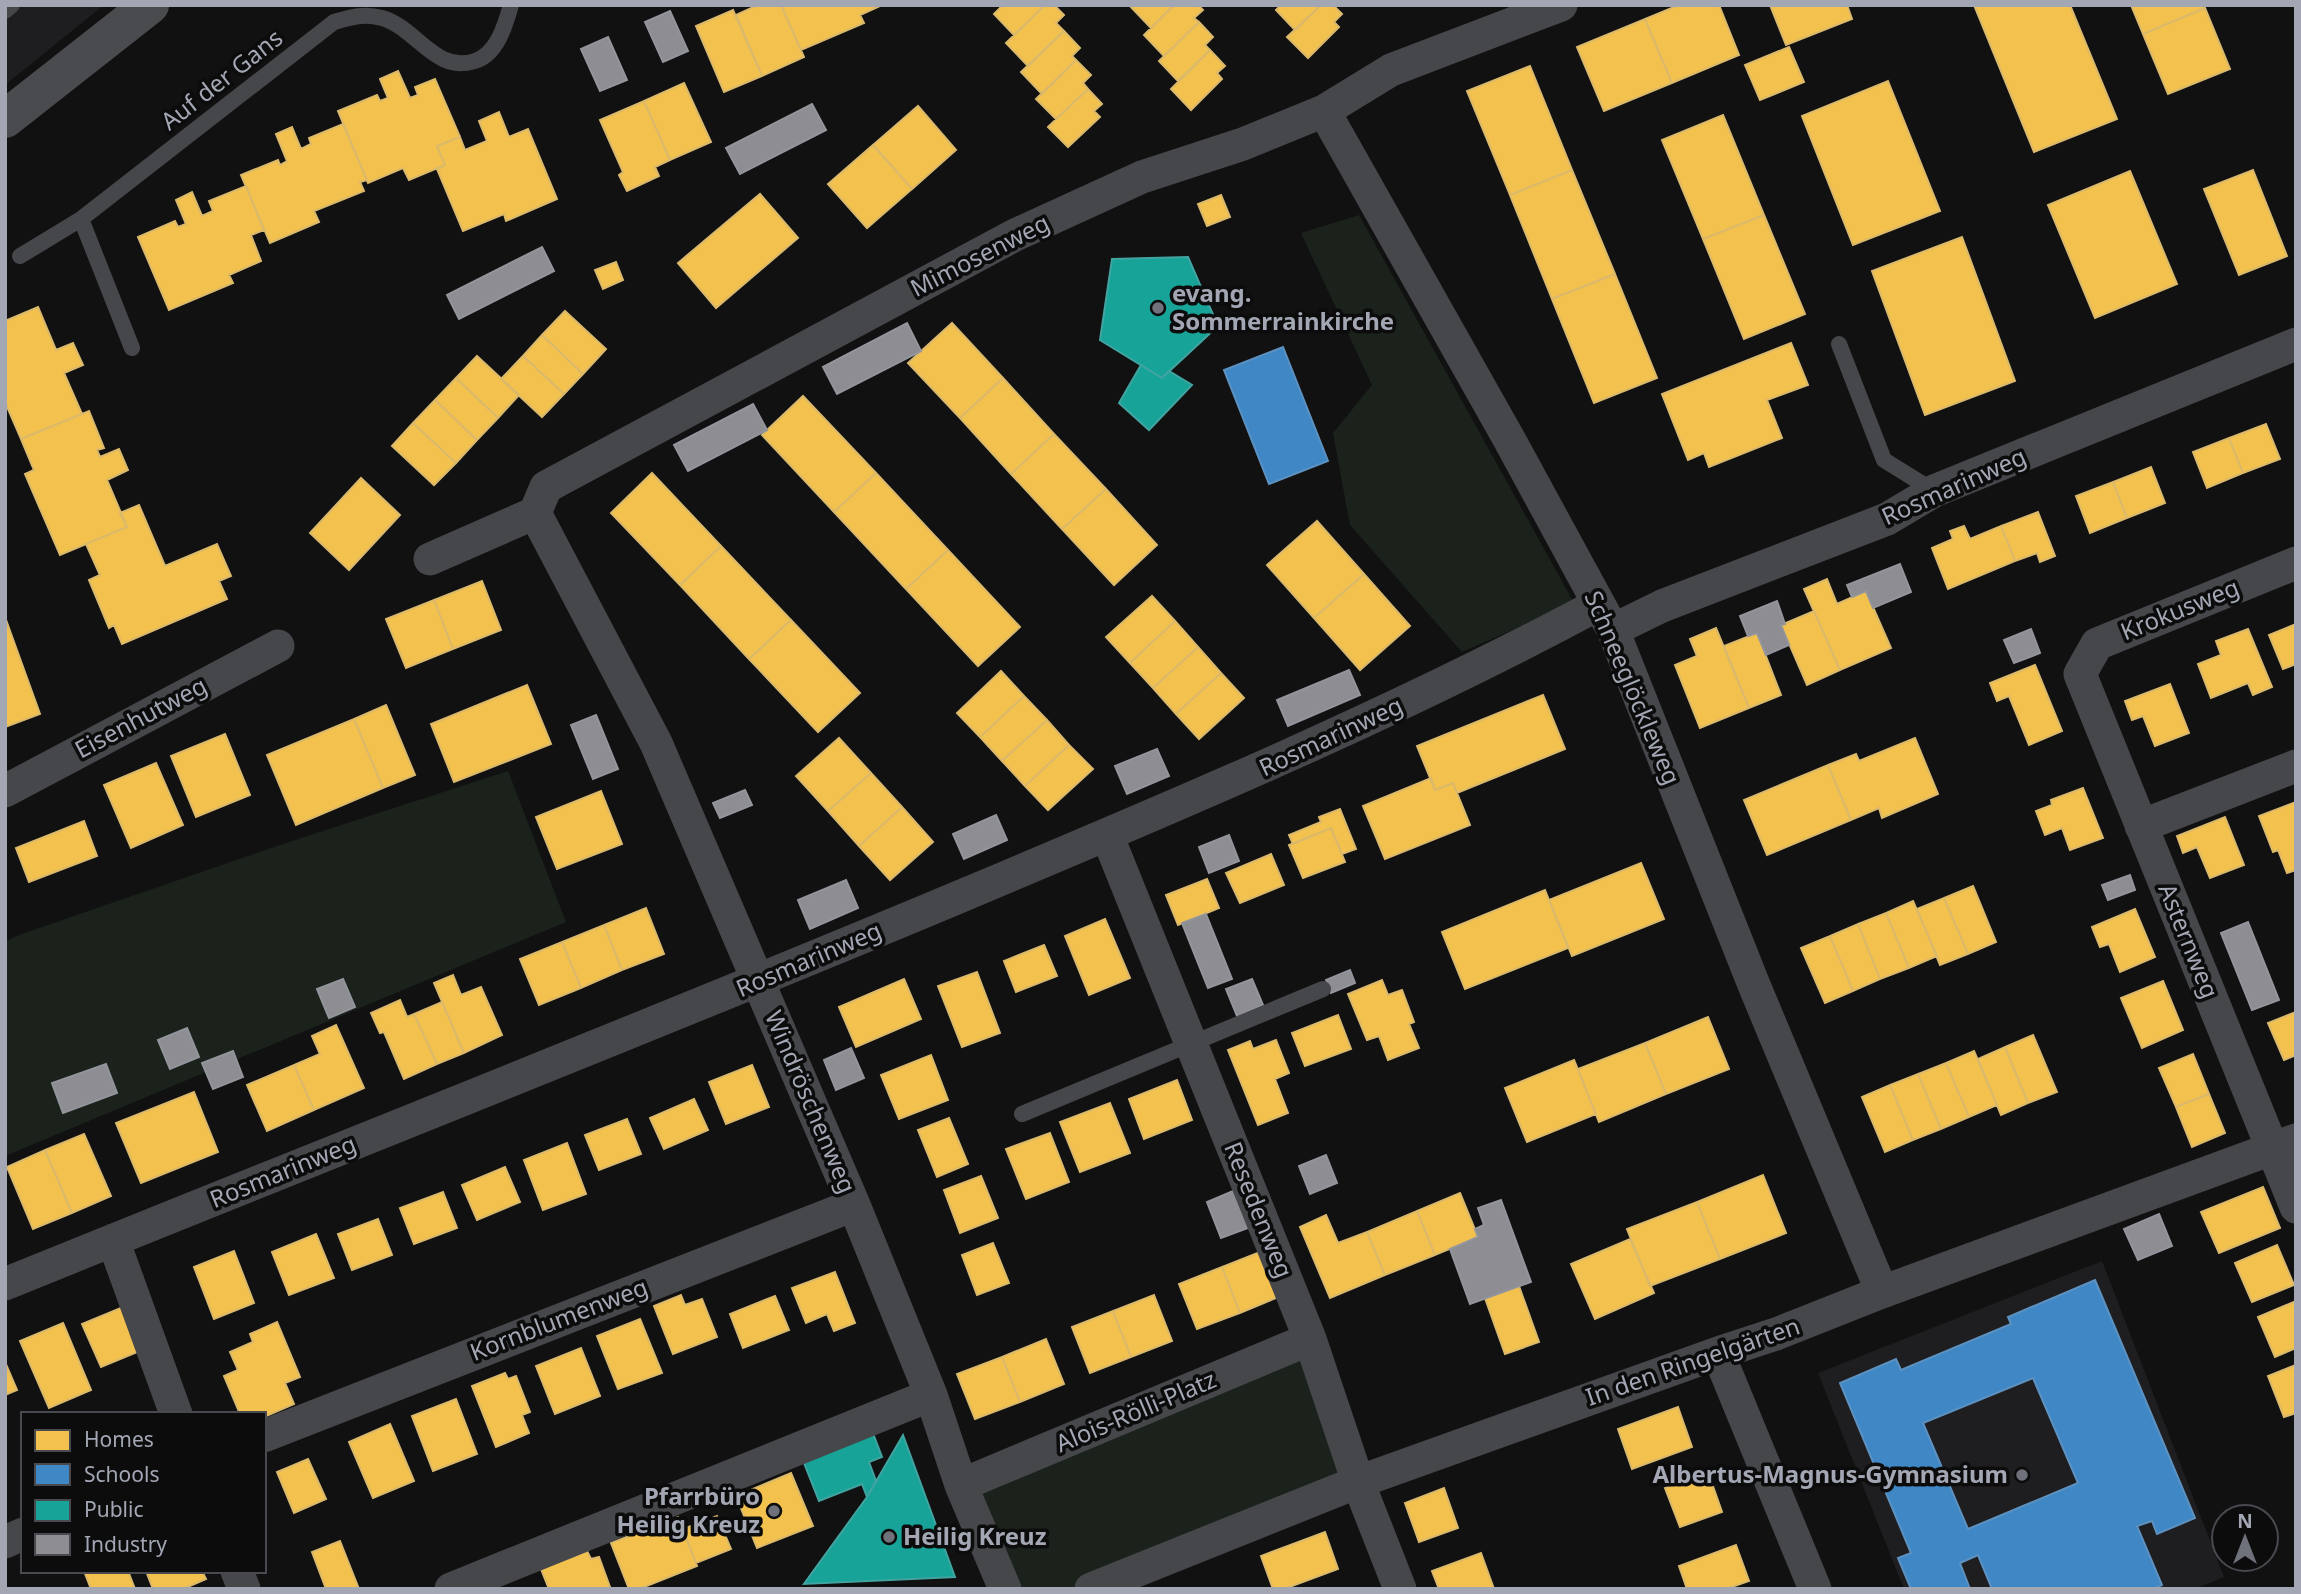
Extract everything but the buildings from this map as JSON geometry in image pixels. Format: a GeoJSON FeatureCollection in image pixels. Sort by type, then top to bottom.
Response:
{"type":"FeatureCollection","features":[{"type":"Feature","properties":{"kind":"main road"},"geometry":{"type":"LineString","coordinates":[[5,119],[150,5]]}},
{"type":"Feature","properties":{"kind":"street","name":"Mimosenweg"},"geometry":{"type":"LineString","coordinates":[[535,513],[546,487],[1015,235],[1142,177],[1243,144],[1324,111],[1391,70],[1561,5]]}},
{"type":"Feature","properties":{"kind":"street","name":"Schneeglöckleweg"},"geometry":{"type":"LineString","coordinates":[[1324,111],[1606,617],[1754,985],[1882,1292]]}},
{"type":"Feature","properties":{"kind":"street","name":"Rosmarinweg"},"geometry":{"type":"LineString","coordinates":[[5,1284],[758,982],[1294,755],[1472,671],[1606,617],[1662,606],[1887,519],[1934,491],[2296,344]]}},
{"type":"Feature","properties":{"kind":"street"},"geometry":{"type":"LineString","coordinates":[[430,559],[535,513]]}},
{"type":"Feature","properties":{"kind":"street","name":"Windröschenweg"},"geometry":{"type":"LineString","coordinates":[[535,513],[656,743],[854,1205],[931,1395],[961,1485],[1005,1589]]}},
{"type":"Feature","properties":{"kind":"street","name":"Krokusweg"},"geometry":{"type":"LineString","coordinates":[[2080,674],[2097,644],[2296,563]]}},
{"type":"Feature","properties":{"kind":"street","name":"Eisenhutweg"},"geometry":{"type":"LineString","coordinates":[[5,791],[278,646]]}},
{"type":"Feature","properties":{"kind":"street","name":"Asternweg"},"geometry":{"type":"LineString","coordinates":[[2080,674],[2141,826],[2285,1144],[2296,1207]]}},
{"type":"Feature","properties":{"kind":"street"},"geometry":{"type":"LineString","coordinates":[[2141,826],[2296,766]]}},
{"type":"Feature","properties":{"kind":"street","name":"Resedenweg"},"geometry":{"type":"LineString","coordinates":[[1107,835],[1310,1339],[1358,1482],[1400,1589]]}},
{"type":"Feature","properties":{"kind":"street","name":"In den Ringelgärten"},"geometry":{"type":"LineString","coordinates":[[1091,1589],[1358,1482],[1776,1334],[1882,1292],[2285,1144]]}},
{"type":"Feature","properties":{"kind":"street","name":"Kornblumenweg"},"geometry":{"type":"LineString","coordinates":[[266,1435],[854,1205]]}},
{"type":"Feature","properties":{"kind":"street"},"geometry":{"type":"LineString","coordinates":[[113,1240],[175,1412]]}},
{"type":"Feature","properties":{"kind":"street","name":"Alois-Rölli-Platz"},"geometry":{"type":"LineString","coordinates":[[961,1485],[1310,1339]]}},
{"type":"Feature","properties":{"kind":"street"},"geometry":{"type":"LineString","coordinates":[[1718,1353],[1815,1589]]}},
{"type":"Feature","properties":{"kind":"street"},"geometry":{"type":"LineString","coordinates":[[451,1589],[931,1395]]}},
{"type":"Feature","properties":{"kind":"street"},"geometry":{"type":"LineString","coordinates":[[5,1542],[21,1535]]}},
{"type":"Feature","properties":{"kind":"lane"},"geometry":{"type":"LineString","coordinates":[[5,11],[12,5]]}},
{"type":"Feature","properties":{"kind":"lane","name":"Auf der Gans"},"geometry":{"type":"LineString","coordinates":[[20,256],[81,219],[334,22],[358,15],[383,18],[403,28],[446,62],[462,65],[483,59],[503,33],[511,5]]}},
{"type":"Feature","properties":{"kind":"lane"},"geometry":{"type":"LineString","coordinates":[[81,219],[132,348]]}},
{"type":"Feature","properties":{"kind":"lane"},"geometry":{"type":"LineString","coordinates":[[1839,344],[1884,460],[1934,491]]}},
{"type":"Feature","properties":{"kind":"lane"},"geometry":{"type":"LineString","coordinates":[[1022,1114],[1323,989]]}},
{"type":"Feature","properties":{"kind":"shaded area"},"geometry":{"type":"Polygon","coordinates":[[[5,5],[104,5],[5,85],[5,5]]]}},
{"type":"Feature","properties":{"kind":"shaded area"},"geometry":{"type":"Polygon","coordinates":[[[1359,215],[1574,603],[1462,652],[1350,525],[1333,433],[1372,385],[1301,233],[1359,215]]]}},
{"type":"Feature","properties":{"kind":"shaded area"},"geometry":{"type":"Polygon","coordinates":[[[508,771],[566,922],[5,1156],[5,942],[289,842],[508,771]]]}},
{"type":"Feature","properties":{"kind":"shaded area","name":"Albertus-Magnus-Gymnasium"},"geometry":{"type":"Polygon","coordinates":[[[2102,1261],[2210,1541],[2210,1573],[2222,1573],[2224,1577],[2195,1589],[1904,1589],[1818,1373],[2102,1261]]]}},
{"type":"Feature","properties":{"kind":"shaded area"},"geometry":{"type":"Polygon","coordinates":[[[1310,1339],[1358,1482],[1091,1589],[1005,1589],[961,1485],[1310,1339]]]}},
{"type":"Feature","properties":{"kind":"place","name":"evang. Sommerrainkirche"},"geometry":{"type":"Point","coordinates":[1158,308]}},
{"type":"Feature","properties":{"kind":"place","name":"Albertus-Magnus-Gymnasium"},"geometry":{"type":"Point","coordinates":[2022,1475]}},
{"type":"Feature","properties":{"kind":"place","name":"Pfarrbüro Heilig Kreuz"},"geometry":{"type":"Point","coordinates":[774,1511]}},
{"type":"Feature","properties":{"kind":"place","name":"Heilig Kreuz"},"geometry":{"type":"Point","coordinates":[889,1537]}}]}
